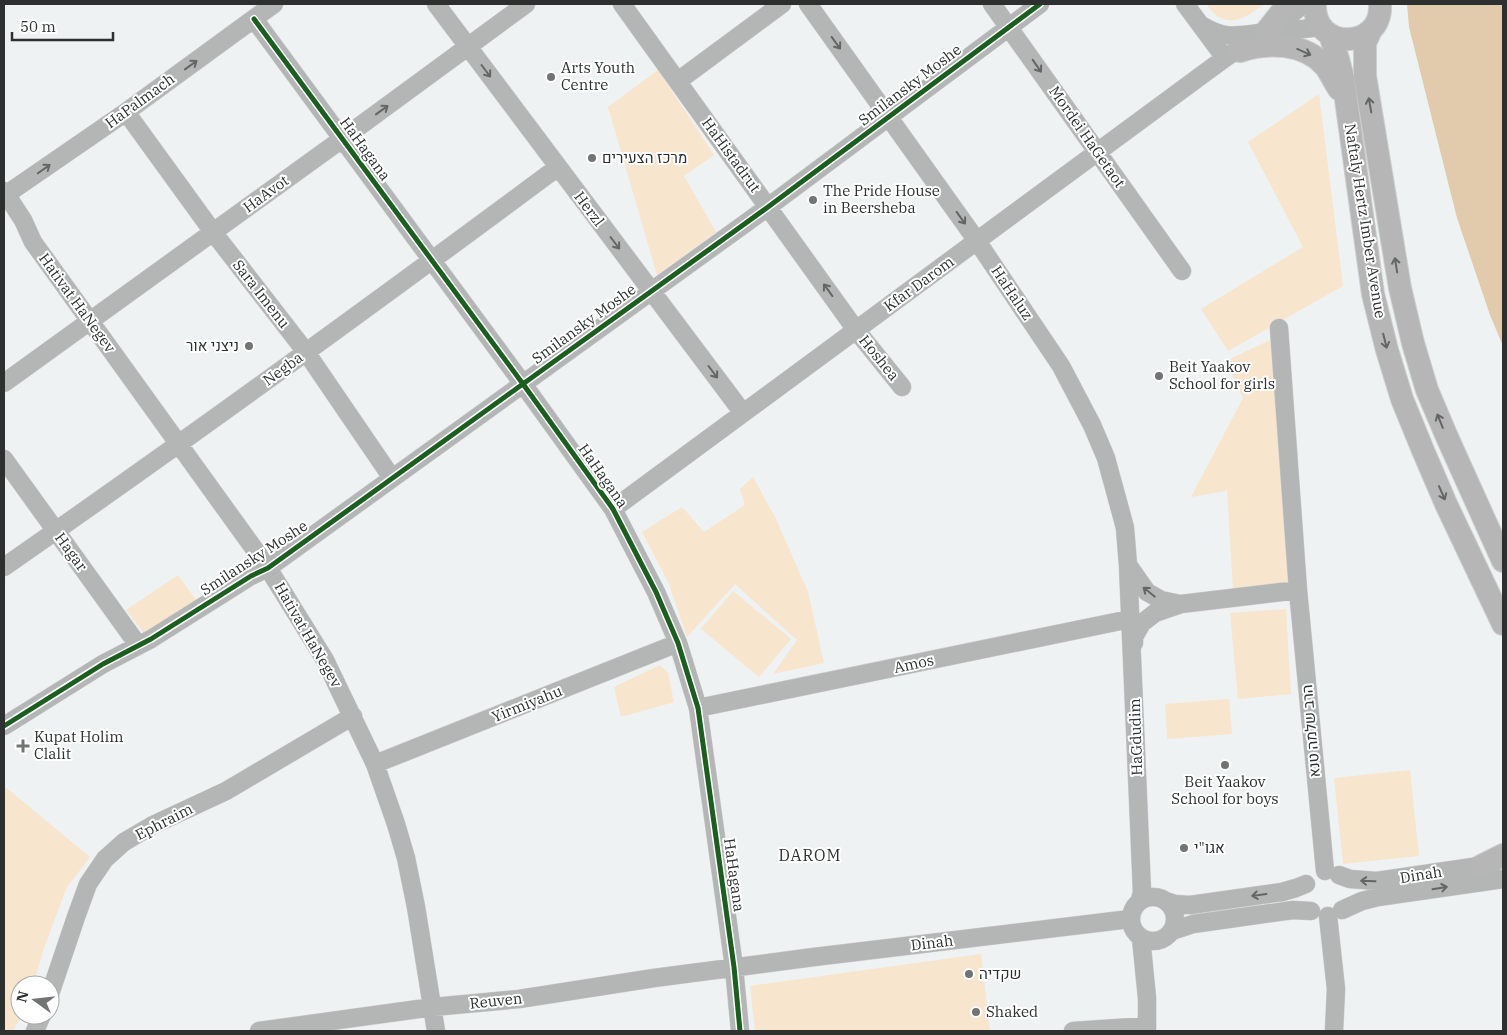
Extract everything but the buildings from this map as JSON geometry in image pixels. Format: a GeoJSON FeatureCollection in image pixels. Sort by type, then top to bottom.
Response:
{"type":"FeatureCollection","features":[{"type":"Feature","properties":{"kind":"main road"},"geometry":{"type":"LineString","coordinates":[[1264,32],[1288,4]]}},
{"type":"Feature","properties":{"kind":"main road","name":"Naftaly Hertz Imber Avenue"},"geometry":{"type":"LineString","coordinates":[[1315,4],[1317,19],[1326,31],[1338,59],[1346,100],[1373,294],[1402,398],[1446,504],[1503,624]]}},
{"type":"Feature","properties":{"kind":"main road","name":"Naftaly Hertz Imber Avenue"},"geometry":{"type":"LineString","coordinates":[[1380,4],[1378,21],[1365,43],[1365,76],[1400,288],[1413,343],[1427,390],[1446,438],[1503,562]]}},
{"type":"Feature","properties":{"kind":"main road"},"geometry":{"type":"LineString","coordinates":[[1326,31],[1340,39],[1351,40],[1362,37],[1371,30]]}},
{"type":"Feature","properties":{"kind":"main road"},"geometry":{"type":"LineString","coordinates":[[1232,55],[1262,46],[1274,45],[1300,50],[1314,57],[1325,66],[1346,100]]}},
{"type":"Feature","properties":{"kind":"main road"},"geometry":{"type":"LineString","coordinates":[[1492,864],[1503,855]]}},
{"type":"Feature","properties":{"kind":"street","name":"HaPalmach"},"geometry":{"type":"LineString","coordinates":[[4,198],[274,4]]}},
{"type":"Feature","properties":{"kind":"street","name":"Herzl"},"geometry":{"type":"LineString","coordinates":[[436,4],[743,413]]}},
{"type":"Feature","properties":{"kind":"street","name":"HaAvot"},"geometry":{"type":"LineString","coordinates":[[4,383],[526,4]]}},
{"type":"Feature","properties":{"kind":"street","name":"HaHistadrut"},"geometry":{"type":"LineString","coordinates":[[622,4],[856,330]]}},
{"type":"Feature","properties":{"kind":"street"},"geometry":{"type":"LineString","coordinates":[[678,81],[782,4]]}},
{"type":"Feature","properties":{"kind":"street","name":"HaHaluz"},"geometry":{"type":"LineString","coordinates":[[808,4],[977,241],[1061,366],[1092,425],[1106,458],[1125,528],[1130,619]]}},
{"type":"Feature","properties":{"kind":"street","name":"Mordei HaGetaot"},"geometry":{"type":"LineString","coordinates":[[992,4],[1182,271]]}},
{"type":"Feature","properties":{"kind":"street","name":"Smilansky Moshe"},"geometry":{"type":"LineString","coordinates":[[4,726],[103,664],[151,639],[251,576],[268,568],[768,207],[1040,4]]}},
{"type":"Feature","properties":{"kind":"street"},"geometry":{"type":"LineString","coordinates":[[1185,4],[1200,25],[1232,55]]}},
{"type":"Feature","properties":{"kind":"street","name":"Kfar Darom"},"geometry":{"type":"LineString","coordinates":[[613,509],[1098,152],[1304,4]]}},
{"type":"Feature","properties":{"kind":"street","name":"HaHagana"},"geometry":{"type":"LineString","coordinates":[[254,19],[613,509],[656,592],[678,643],[698,708],[734,967],[740,1031]]}},
{"type":"Feature","properties":{"kind":"street"},"geometry":{"type":"LineString","coordinates":[[1200,25],[1214,33],[1225,36],[1264,32]]}},
{"type":"Feature","properties":{"kind":"street","name":"Kfar Darom"},"geometry":{"type":"LineString","coordinates":[[1232,55],[1271,36],[1294,30],[1326,31]]}},
{"type":"Feature","properties":{"kind":"street","name":"Sara Imenu"},"geometry":{"type":"LineString","coordinates":[[126,112],[213,232],[306,352],[392,478]]}},
{"type":"Feature","properties":{"kind":"street","name":"Negba"},"geometry":{"type":"LineString","coordinates":[[4,567],[179,444],[558,166]]}},
{"type":"Feature","properties":{"kind":"street","name":"Hativat HaNegev"},"geometry":{"type":"LineString","coordinates":[[4,198],[23,220],[33,242],[268,568],[325,660],[375,764],[396,824],[406,858],[416,906],[436,1031]]}},
{"type":"Feature","properties":{"kind":"street","name":"הרב שלמה טנא"},"geometry":{"type":"LineString","coordinates":[[1279,328],[1298,590],[1332,874]]}},
{"type":"Feature","properties":{"kind":"street","name":"Hoshea"},"geometry":{"type":"LineString","coordinates":[[856,330],[902,387]]}},
{"type":"Feature","properties":{"kind":"street","name":"Hagar"},"geometry":{"type":"LineString","coordinates":[[4,459],[138,645]]}},
{"type":"Feature","properties":{"kind":"street"},"geometry":{"type":"LineString","coordinates":[[1128,565],[1147,592],[1161,600],[1181,604]]}},
{"type":"Feature","properties":{"kind":"street"},"geometry":{"type":"LineString","coordinates":[[1133,658],[1134,637],[1142,623],[1155,612],[1181,604],[1298,590]]}},
{"type":"Feature","properties":{"kind":"street","name":"HaGdudim"},"geometry":{"type":"LineString","coordinates":[[1130,619],[1142,892],[1140,900]]}},
{"type":"Feature","properties":{"kind":"street","name":"Amos"},"geometry":{"type":"LineString","coordinates":[[698,708],[1130,619]]}},
{"type":"Feature","properties":{"kind":"street","name":"Yirmiyahu"},"geometry":{"type":"LineString","coordinates":[[375,764],[678,643]]}},
{"type":"Feature","properties":{"kind":"street","name":"Ephraim"},"geometry":{"type":"LineString","coordinates":[[56,975],[88,884],[105,859],[124,842],[153,825],[226,792],[353,716]]}},
{"type":"Feature","properties":{"kind":"street","name":"HaGdudim"},"geometry":{"type":"LineString","coordinates":[[1140,855],[1154,888],[1165,900]]}},
{"type":"Feature","properties":{"kind":"street","name":"Dinah"},"geometry":{"type":"LineString","coordinates":[[1332,874],[1350,880],[1377,881],[1492,864]]}},
{"type":"Feature","properties":{"kind":"street"},"geometry":{"type":"LineString","coordinates":[[1332,874],[1347,886],[1346,904],[1327,912],[1307,905],[1304,898],[1306,884],[1314,875],[1332,874]]}},
{"type":"Feature","properties":{"kind":"street","name":"Dinah"},"geometry":{"type":"LineString","coordinates":[[1169,934],[1192,924],[1293,910],[1327,912],[1378,897],[1503,879]]}},
{"type":"Feature","properties":{"kind":"street"},"geometry":{"type":"LineString","coordinates":[[1169,934],[1161,940],[1154,942],[1141,938],[1133,930],[1130,918],[1135,905],[1140,900],[1152,896],[1175,904],[1190,905],[1282,892],[1306,884]]}},
{"type":"Feature","properties":{"kind":"street"},"geometry":{"type":"LineString","coordinates":[[1147,1023],[1154,962],[1175,918],[1171,906],[1165,900]]}},
{"type":"Feature","properties":{"kind":"street"},"geometry":{"type":"LineString","coordinates":[[1327,912],[1336,989],[1334,1031]]}},
{"type":"Feature","properties":{"kind":"street","name":"Dinah"},"geometry":{"type":"LineString","coordinates":[[734,967],[1130,918]]}},
{"type":"Feature","properties":{"kind":"street"},"geometry":{"type":"LineString","coordinates":[[1141,938],[1147,1023]]}},
{"type":"Feature","properties":{"kind":"street","name":"Reuven"},"geometry":{"type":"LineString","coordinates":[[258,1031],[433,1007],[519,998],[734,967]]}},
{"type":"Feature","properties":{"kind":"street"},"geometry":{"type":"LineString","coordinates":[[1072,1031],[1147,1023]]}},
{"type":"Feature","properties":{"kind":"shaded area"},"geometry":{"type":"Polygon","coordinates":[[[1206,4],[1264,4],[1248,15],[1234,20],[1227,20],[1213,12],[1206,4]]]}},
{"type":"Feature","properties":{"kind":"shaded area"},"geometry":{"type":"Polygon","coordinates":[[[1407,4],[1503,4],[1503,346],[1490,315],[1457,218],[1409,27],[1407,4]]]}},
{"type":"Feature","properties":{"kind":"shaded area"},"geometry":{"type":"Polygon","coordinates":[[[658,70],[714,155],[684,176],[716,232],[657,275],[608,107],[658,70]]]}},
{"type":"Feature","properties":{"kind":"shaded area"},"geometry":{"type":"Polygon","coordinates":[[[1319,94],[1343,286],[1228,351],[1201,309],[1303,247],[1248,142],[1319,94]]]}},
{"type":"Feature","properties":{"kind":"shaded area"},"geometry":{"type":"Polygon","coordinates":[[[1274,338],[1289,584],[1233,589],[1227,491],[1191,497],[1243,398],[1226,361],[1274,338]]]}},
{"type":"Feature","properties":{"kind":"shaded area"},"geometry":{"type":"Polygon","coordinates":[[[753,477],[776,519],[808,592],[824,663],[773,674],[797,640],[735,584],[687,637],[669,584],[642,532],[682,507],[704,532],[745,505],[740,489],[753,477]]]}},
{"type":"Feature","properties":{"kind":"shaded area"},"geometry":{"type":"Polygon","coordinates":[[[178,575],[196,600],[144,633],[126,610],[178,575]]]}},
{"type":"Feature","properties":{"kind":"shaded area"},"geometry":{"type":"Polygon","coordinates":[[[733,591],[791,639],[759,677],[701,629],[733,591]]]}},
{"type":"Feature","properties":{"kind":"shaded area"},"geometry":{"type":"Polygon","coordinates":[[[1286,609],[1291,694],[1238,699],[1230,613],[1286,609]]]}},
{"type":"Feature","properties":{"kind":"shaded area"},"geometry":{"type":"Polygon","coordinates":[[[660,665],[668,673],[674,702],[621,717],[614,687],[660,665]]]}},
{"type":"Feature","properties":{"kind":"shaded area"},"geometry":{"type":"Polygon","coordinates":[[[1229,699],[1232,734],[1167,739],[1165,704],[1229,699]]]}},
{"type":"Feature","properties":{"kind":"shaded area"},"geometry":{"type":"Polygon","coordinates":[[[1410,770],[1419,856],[1343,864],[1334,778],[1410,770]]]}},
{"type":"Feature","properties":{"kind":"shaded area"},"geometry":{"type":"Polygon","coordinates":[[[4,786],[90,857],[67,887],[36,975],[10,975],[10,1025],[16,1025],[13,1031],[4,1031],[4,786]]]}},
{"type":"Feature","properties":{"kind":"shaded area"},"geometry":{"type":"Polygon","coordinates":[[[981,954],[990,1031],[755,1031],[750,986],[981,954]]]}},
{"type":"Feature","properties":{"kind":"cycle path"},"geometry":{"type":"LineString","coordinates":[[4,726],[103,664],[151,639],[251,576],[268,568],[768,207],[1040,4]]}},
{"type":"Feature","properties":{"kind":"cycle path"},"geometry":{"type":"LineString","coordinates":[[254,19],[613,509],[656,592],[678,643],[698,708],[734,967],[740,1031]]}},
{"type":"Feature","properties":{"kind":"place","name":"Arts Youth Centre"},"geometry":{"type":"Point","coordinates":[551,77]}},
{"type":"Feature","properties":{"kind":"place","name":"מרכז הצעירים"},"geometry":{"type":"Point","coordinates":[592,158]}},
{"type":"Feature","properties":{"kind":"place","name":"The Pride House in Beersheba"},"geometry":{"type":"Point","coordinates":[813,200]}},
{"type":"Feature","properties":{"kind":"place","name":"ניצני אור"},"geometry":{"type":"Point","coordinates":[249,346]}},
{"type":"Feature","properties":{"kind":"place","name":"Beit Yaakov School for girls"},"geometry":{"type":"Point","coordinates":[1159,376]}},
{"type":"Feature","properties":{"kind":"place","name":"Kupat Holim Clalit"},"geometry":{"type":"Point","coordinates":[23,746]}},
{"type":"Feature","properties":{"kind":"place","name":"Beit Yaakov School for boys"},"geometry":{"type":"Point","coordinates":[1225,765]}},
{"type":"Feature","properties":{"kind":"place","name":"אגו\"י"},"geometry":{"type":"Point","coordinates":[1184,848]}},
{"type":"Feature","properties":{"kind":"place","name":"שקדיה"},"geometry":{"type":"Point","coordinates":[969,974]}},
{"type":"Feature","properties":{"kind":"place","name":"Shaked"},"geometry":{"type":"Point","coordinates":[976,1012]}},
{"type":"Feature","properties":{"kind":"district","name":"DAROM"},"geometry":{"type":"Point","coordinates":[810,855]}}]}
